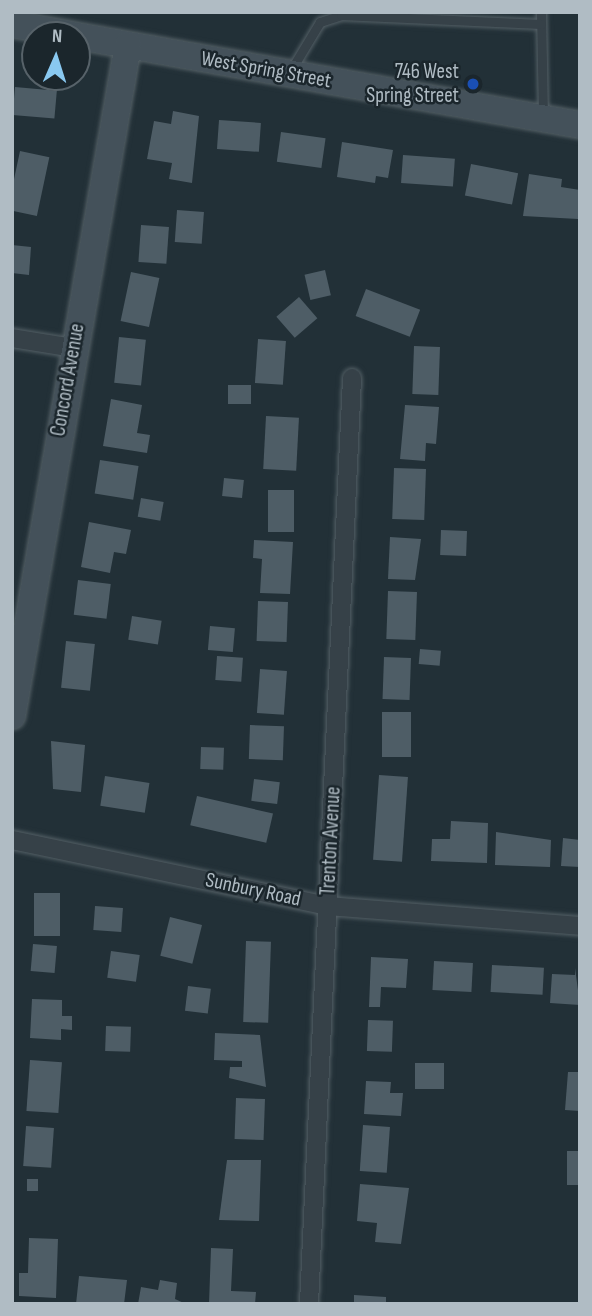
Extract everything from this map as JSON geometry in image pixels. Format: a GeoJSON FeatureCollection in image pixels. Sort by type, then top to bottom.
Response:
{"type":"FeatureCollection","features":[{"type":"Feature","properties":{"kind":"street","name":"West Spring Street"},"geometry":{"type":"LineString","coordinates":[[91,38],[580,125]]}},
{"type":"Feature","properties":{"kind":"street","name":"Concord Avenue"},"geometry":{"type":"LineString","coordinates":[[12,716],[73,348],[128,45]]}},
{"type":"Feature","properties":{"kind":"street"},"geometry":{"type":"LineString","coordinates":[[12,338],[73,348]]}},
{"type":"Feature","properties":{"kind":"street","name":"Trenton Avenue"},"geometry":{"type":"LineString","coordinates":[[309,1304],[352,378]]}},
{"type":"Feature","properties":{"kind":"street","name":"Sunbury Road"},"geometry":{"type":"LineString","coordinates":[[12,840],[327,906],[580,926]]}},
{"type":"Feature","properties":{"kind":"lane"},"geometry":{"type":"LineString","coordinates":[[541,12],[542,118]]}},
{"type":"Feature","properties":{"kind":"lane"},"geometry":{"type":"LineString","coordinates":[[288,74],[320,22],[341,15],[541,24]]}},
{"type":"Feature","properties":{"kind":"building"},"geometry":{"type":"Polygon","coordinates":[[[15,87],[21,88],[21,91],[57,91],[54,119],[13,115],[15,87]]]}},
{"type":"Feature","properties":{"kind":"building"},"geometry":{"type":"Polygon","coordinates":[[[173,111],[199,116],[192,183],[169,179],[172,163],[147,159],[154,121],[171,124],[173,111]]]}},
{"type":"Feature","properties":{"kind":"building"},"geometry":{"type":"Polygon","coordinates":[[[219,120],[261,123],[259,152],[217,149],[219,120]]]}},
{"type":"Feature","properties":{"kind":"building"},"geometry":{"type":"Polygon","coordinates":[[[281,132],[326,138],[321,168],[277,162],[281,132]]]}},
{"type":"Feature","properties":{"kind":"building"},"geometry":{"type":"Polygon","coordinates":[[[342,142],[393,150],[388,178],[376,176],[375,183],[337,177],[342,142]]]}},
{"type":"Feature","properties":{"kind":"building"},"geometry":{"type":"Polygon","coordinates":[[[20,151],[49,157],[37,216],[12,211],[12,189],[20,151]]]}},
{"type":"Feature","properties":{"kind":"building"},"geometry":{"type":"Polygon","coordinates":[[[403,155],[455,159],[453,187],[401,183],[403,155]]]}},
{"type":"Feature","properties":{"kind":"building"},"geometry":{"type":"Polygon","coordinates":[[[471,164],[518,173],[512,205],[465,195],[471,164]]]}},
{"type":"Feature","properties":{"kind":"building"},"geometry":{"type":"Polygon","coordinates":[[[529,174],[562,179],[561,187],[580,190],[578,219],[523,216],[529,174]]]}},
{"type":"Feature","properties":{"kind":"building"},"geometry":{"type":"Polygon","coordinates":[[[177,210],[204,212],[202,244],[175,242],[177,210]]]}},
{"type":"Feature","properties":{"kind":"building"},"geometry":{"type":"Polygon","coordinates":[[[141,225],[169,227],[166,264],[138,262],[141,225]]]}},
{"type":"Feature","properties":{"kind":"building"},"geometry":{"type":"Polygon","coordinates":[[[12,245],[31,247],[29,275],[12,273],[12,245]]]}},
{"type":"Feature","properties":{"kind":"building"},"geometry":{"type":"Polygon","coordinates":[[[325,270],[331,295],[310,300],[305,275],[325,270]]]}},
{"type":"Feature","properties":{"kind":"building"},"geometry":{"type":"Polygon","coordinates":[[[131,272],[159,278],[149,327],[121,321],[131,272]]]}},
{"type":"Feature","properties":{"kind":"building"},"geometry":{"type":"Polygon","coordinates":[[[366,289],[420,310],[410,337],[356,316],[366,289]]]}},
{"type":"Feature","properties":{"kind":"building"},"geometry":{"type":"Polygon","coordinates":[[[299,297],[317,318],[295,338],[276,317],[299,297]]]}},
{"type":"Feature","properties":{"kind":"building"},"geometry":{"type":"Polygon","coordinates":[[[119,337],[146,340],[141,386],[114,383],[119,337]]]}},
{"type":"Feature","properties":{"kind":"building"},"geometry":{"type":"Polygon","coordinates":[[[258,339],[286,341],[283,385],[255,383],[258,339]]]}},
{"type":"Feature","properties":{"kind":"building"},"geometry":{"type":"Polygon","coordinates":[[[414,346],[440,347],[438,395],[412,394],[414,346]]]}},
{"type":"Feature","properties":{"kind":"building"},"geometry":{"type":"Polygon","coordinates":[[[228,385],[251,385],[251,404],[228,404],[228,385]]]}},
{"type":"Feature","properties":{"kind":"building"},"geometry":{"type":"Polygon","coordinates":[[[111,399],[142,405],[137,433],[150,435],[147,453],[103,446],[111,399]]]}},
{"type":"Feature","properties":{"kind":"building"},"geometry":{"type":"Polygon","coordinates":[[[405,405],[439,407],[436,444],[426,443],[425,461],[400,459],[405,405]]]}},
{"type":"Feature","properties":{"kind":"building"},"geometry":{"type":"Polygon","coordinates":[[[266,416],[299,418],[296,471],[263,469],[266,416]]]}},
{"type":"Feature","properties":{"kind":"building"},"geometry":{"type":"Polygon","coordinates":[[[100,460],[139,466],[133,500],[95,494],[100,460]]]}},
{"type":"Feature","properties":{"kind":"building"},"geometry":{"type":"Polygon","coordinates":[[[394,468],[426,469],[424,520],[392,519],[394,468]]]}},
{"type":"Feature","properties":{"kind":"building"},"geometry":{"type":"Polygon","coordinates":[[[224,478],[244,480],[242,498],[222,496],[224,478]]]}},
{"type":"Feature","properties":{"kind":"building"},"geometry":{"type":"Polygon","coordinates":[[[268,490],[294,490],[294,532],[268,532],[268,490]]]}},
{"type":"Feature","properties":{"kind":"building"},"geometry":{"type":"Polygon","coordinates":[[[141,498],[164,502],[160,521],[138,517],[141,498]]]}},
{"type":"Feature","properties":{"kind":"building"},"geometry":{"type":"Polygon","coordinates":[[[89,522],[131,530],[126,554],[114,552],[110,573],[81,567],[89,522]]]}},
{"type":"Feature","properties":{"kind":"building"},"geometry":{"type":"Polygon","coordinates":[[[441,530],[467,531],[466,556],[440,555],[441,530]]]}},
{"type":"Feature","properties":{"kind":"building"},"geometry":{"type":"Polygon","coordinates":[[[390,537],[421,539],[415,580],[388,579],[390,537]]]}},
{"type":"Feature","properties":{"kind":"building"},"geometry":{"type":"Polygon","coordinates":[[[254,540],[293,542],[290,594],[260,593],[262,559],[253,558],[254,540]]]}},
{"type":"Feature","properties":{"kind":"building"},"geometry":{"type":"Polygon","coordinates":[[[78,580],[111,584],[106,619],[74,615],[78,580]]]}},
{"type":"Feature","properties":{"kind":"building"},"geometry":{"type":"Polygon","coordinates":[[[388,591],[417,592],[415,640],[386,639],[388,591]]]}},
{"type":"Feature","properties":{"kind":"building"},"geometry":{"type":"Polygon","coordinates":[[[258,601],[288,602],[287,642],[257,641],[258,601]]]}},
{"type":"Feature","properties":{"kind":"building"},"geometry":{"type":"Polygon","coordinates":[[[132,616],[162,621],[158,644],[128,640],[132,616]]]}},
{"type":"Feature","properties":{"kind":"building"},"geometry":{"type":"Polygon","coordinates":[[[210,626],[235,628],[233,652],[208,650],[210,626]]]}},
{"type":"Feature","properties":{"kind":"building"},"geometry":{"type":"Polygon","coordinates":[[[66,641],[95,644],[90,691],[61,688],[66,641]]]}},
{"type":"Feature","properties":{"kind":"building"},"geometry":{"type":"Polygon","coordinates":[[[420,649],[441,651],[440,666],[419,664],[420,649]]]}},
{"type":"Feature","properties":{"kind":"building"},"geometry":{"type":"Polygon","coordinates":[[[217,656],[243,658],[241,682],[215,680],[217,656]]]}},
{"type":"Feature","properties":{"kind":"building"},"geometry":{"type":"Polygon","coordinates":[[[384,657],[411,658],[410,700],[383,699],[384,657]]]}},
{"type":"Feature","properties":{"kind":"building"},"geometry":{"type":"Polygon","coordinates":[[[260,669],[287,671],[284,715],[257,713],[260,669]]]}},
{"type":"Feature","properties":{"kind":"building"},"geometry":{"type":"Polygon","coordinates":[[[382,712],[411,712],[411,757],[382,757],[382,712]]]}},
{"type":"Feature","properties":{"kind":"building"},"geometry":{"type":"Polygon","coordinates":[[[250,725],[284,726],[283,760],[249,759],[250,725]]]}},
{"type":"Feature","properties":{"kind":"building"},"geometry":{"type":"Polygon","coordinates":[[[51,741],[85,745],[81,792],[53,789],[51,741]]]}},
{"type":"Feature","properties":{"kind":"building"},"geometry":{"type":"Polygon","coordinates":[[[201,747],[224,748],[223,770],[200,769],[201,747]]]}},
{"type":"Feature","properties":{"kind":"building"},"geometry":{"type":"Polygon","coordinates":[[[379,775],[408,777],[402,862],[373,860],[379,775]]]}},
{"type":"Feature","properties":{"kind":"building"},"geometry":{"type":"Polygon","coordinates":[[[105,776],[149,783],[145,813],[100,806],[105,776]]]}},
{"type":"Feature","properties":{"kind":"building"},"geometry":{"type":"Polygon","coordinates":[[[254,779],[280,782],[277,804],[251,801],[254,779]]]}},
{"type":"Feature","properties":{"kind":"building"},"geometry":{"type":"Polygon","coordinates":[[[197,796],[273,814],[266,843],[190,825],[197,796]]]}},
{"type":"Feature","properties":{"kind":"building"},"geometry":{"type":"Polygon","coordinates":[[[451,821],[488,823],[487,863],[431,861],[432,839],[450,839],[451,821]]]}},
{"type":"Feature","properties":{"kind":"building"},"geometry":{"type":"Polygon","coordinates":[[[496,832],[551,840],[550,867],[495,865],[496,832]]]}},
{"type":"Feature","properties":{"kind":"building"},"geometry":{"type":"Polygon","coordinates":[[[563,838],[580,840],[580,867],[561,866],[563,838]]]}},
{"type":"Feature","properties":{"kind":"building"},"geometry":{"type":"Polygon","coordinates":[[[34,893],[60,893],[60,936],[34,936],[34,893]]]}},
{"type":"Feature","properties":{"kind":"building"},"geometry":{"type":"Polygon","coordinates":[[[95,906],[123,908],[121,932],[93,930],[95,906]]]}},
{"type":"Feature","properties":{"kind":"building"},"geometry":{"type":"Polygon","coordinates":[[[170,917],[202,925],[192,964],[160,956],[170,917]]]}},
{"type":"Feature","properties":{"kind":"building"},"geometry":{"type":"Polygon","coordinates":[[[246,941],[271,942],[268,1023],[243,1022],[246,941]]]}},
{"type":"Feature","properties":{"kind":"building"},"geometry":{"type":"Polygon","coordinates":[[[33,944],[57,946],[55,973],[31,971],[33,944]]]}},
{"type":"Feature","properties":{"kind":"building"},"geometry":{"type":"Polygon","coordinates":[[[111,951],[140,955],[136,982],[107,978],[111,951]]]}},
{"type":"Feature","properties":{"kind":"building"},"geometry":{"type":"Polygon","coordinates":[[[371,957],[408,959],[406,988],[381,987],[380,1007],[369,1007],[371,957]]]}},
{"type":"Feature","properties":{"kind":"building"},"geometry":{"type":"Polygon","coordinates":[[[434,961],[473,963],[471,992],[432,990],[434,961]]]}},
{"type":"Feature","properties":{"kind":"building"},"geometry":{"type":"Polygon","coordinates":[[[492,965],[544,968],[543,995],[491,992],[492,965]]]}},
{"type":"Feature","properties":{"kind":"building"},"geometry":{"type":"Polygon","coordinates":[[[575,968],[580,1005],[550,1003],[552,974],[575,975],[575,968]]]}},
{"type":"Feature","properties":{"kind":"building"},"geometry":{"type":"Polygon","coordinates":[[[188,986],[211,989],[208,1014],[185,1011],[188,986]]]}},
{"type":"Feature","properties":{"kind":"building"},"geometry":{"type":"Polygon","coordinates":[[[32,999],[62,1000],[62,1016],[72,1016],[72,1030],[61,1029],[61,1040],[30,1038],[32,999]]]}},
{"type":"Feature","properties":{"kind":"building"},"geometry":{"type":"Polygon","coordinates":[[[368,1020],[393,1021],[392,1052],[367,1051],[368,1020]]]}},
{"type":"Feature","properties":{"kind":"building"},"geometry":{"type":"Polygon","coordinates":[[[106,1026],[131,1027],[130,1052],[105,1051],[106,1026]]]}},
{"type":"Feature","properties":{"kind":"building"},"geometry":{"type":"Polygon","coordinates":[[[215,1033],[260,1035],[266,1087],[229,1078],[230,1067],[242,1067],[242,1061],[214,1060],[215,1033]]]}},
{"type":"Feature","properties":{"kind":"building"},"geometry":{"type":"Polygon","coordinates":[[[30,1060],[62,1062],[58,1113],[26,1111],[30,1060]]]}},
{"type":"Feature","properties":{"kind":"building"},"geometry":{"type":"Polygon","coordinates":[[[415,1063],[444,1063],[444,1089],[415,1089],[415,1063]]]}},
{"type":"Feature","properties":{"kind":"building"},"geometry":{"type":"Polygon","coordinates":[[[568,1072],[580,1072],[580,1111],[565,1110],[568,1072]]]}},
{"type":"Feature","properties":{"kind":"building"},"geometry":{"type":"Polygon","coordinates":[[[366,1081],[391,1082],[390,1093],[403,1093],[401,1116],[364,1114],[366,1081]]]}},
{"type":"Feature","properties":{"kind":"building"},"geometry":{"type":"Polygon","coordinates":[[[236,1098],[265,1099],[264,1140],[235,1139],[236,1098]]]}},
{"type":"Feature","properties":{"kind":"building"},"geometry":{"type":"Polygon","coordinates":[[[363,1125],[390,1127],[387,1173],[360,1171],[363,1125]]]}},
{"type":"Feature","properties":{"kind":"building"},"geometry":{"type":"Polygon","coordinates":[[[26,1126],[54,1128],[51,1168],[23,1166],[26,1126]]]}},
{"type":"Feature","properties":{"kind":"building"},"geometry":{"type":"Polygon","coordinates":[[[567,1151],[580,1151],[580,1185],[567,1185],[567,1151]]]}},
{"type":"Feature","properties":{"kind":"building"},"geometry":{"type":"Polygon","coordinates":[[[227,1160],[261,1160],[259,1221],[219,1220],[227,1160]]]}},
{"type":"Feature","properties":{"kind":"building"},"geometry":{"type":"Polygon","coordinates":[[[27,1179],[38,1179],[38,1191],[27,1191],[27,1179]]]}},
{"type":"Feature","properties":{"kind":"building"},"geometry":{"type":"Polygon","coordinates":[[[360,1184],[409,1188],[401,1244],[375,1242],[377,1223],[357,1221],[360,1184]]]}},
{"type":"Feature","properties":{"kind":"building"},"geometry":{"type":"Polygon","coordinates":[[[29,1238],[58,1239],[56,1298],[19,1296],[19,1273],[28,1273],[29,1238]]]}},
{"type":"Feature","properties":{"kind":"building"},"geometry":{"type":"Polygon","coordinates":[[[211,1248],[233,1249],[231,1291],[256,1292],[255,1304],[209,1304],[211,1248]]]}},
{"type":"Feature","properties":{"kind":"building"},"geometry":{"type":"Polygon","coordinates":[[[79,1276],[127,1280],[124,1304],[76,1304],[79,1276]]]}},
{"type":"Feature","properties":{"kind":"building"},"geometry":{"type":"Polygon","coordinates":[[[160,1280],[177,1283],[175,1299],[186,1304],[138,1304],[141,1287],[158,1290],[160,1280]]]}},
{"type":"Feature","properties":{"kind":"building"},"geometry":{"type":"Polygon","coordinates":[[[354,1295],[386,1297],[386,1304],[354,1304],[354,1295]]]}},
{"type":"Feature","properties":{"kind":"place","name":"746 West Spring Street"},"geometry":{"type":"Point","coordinates":[473,84]}}]}
